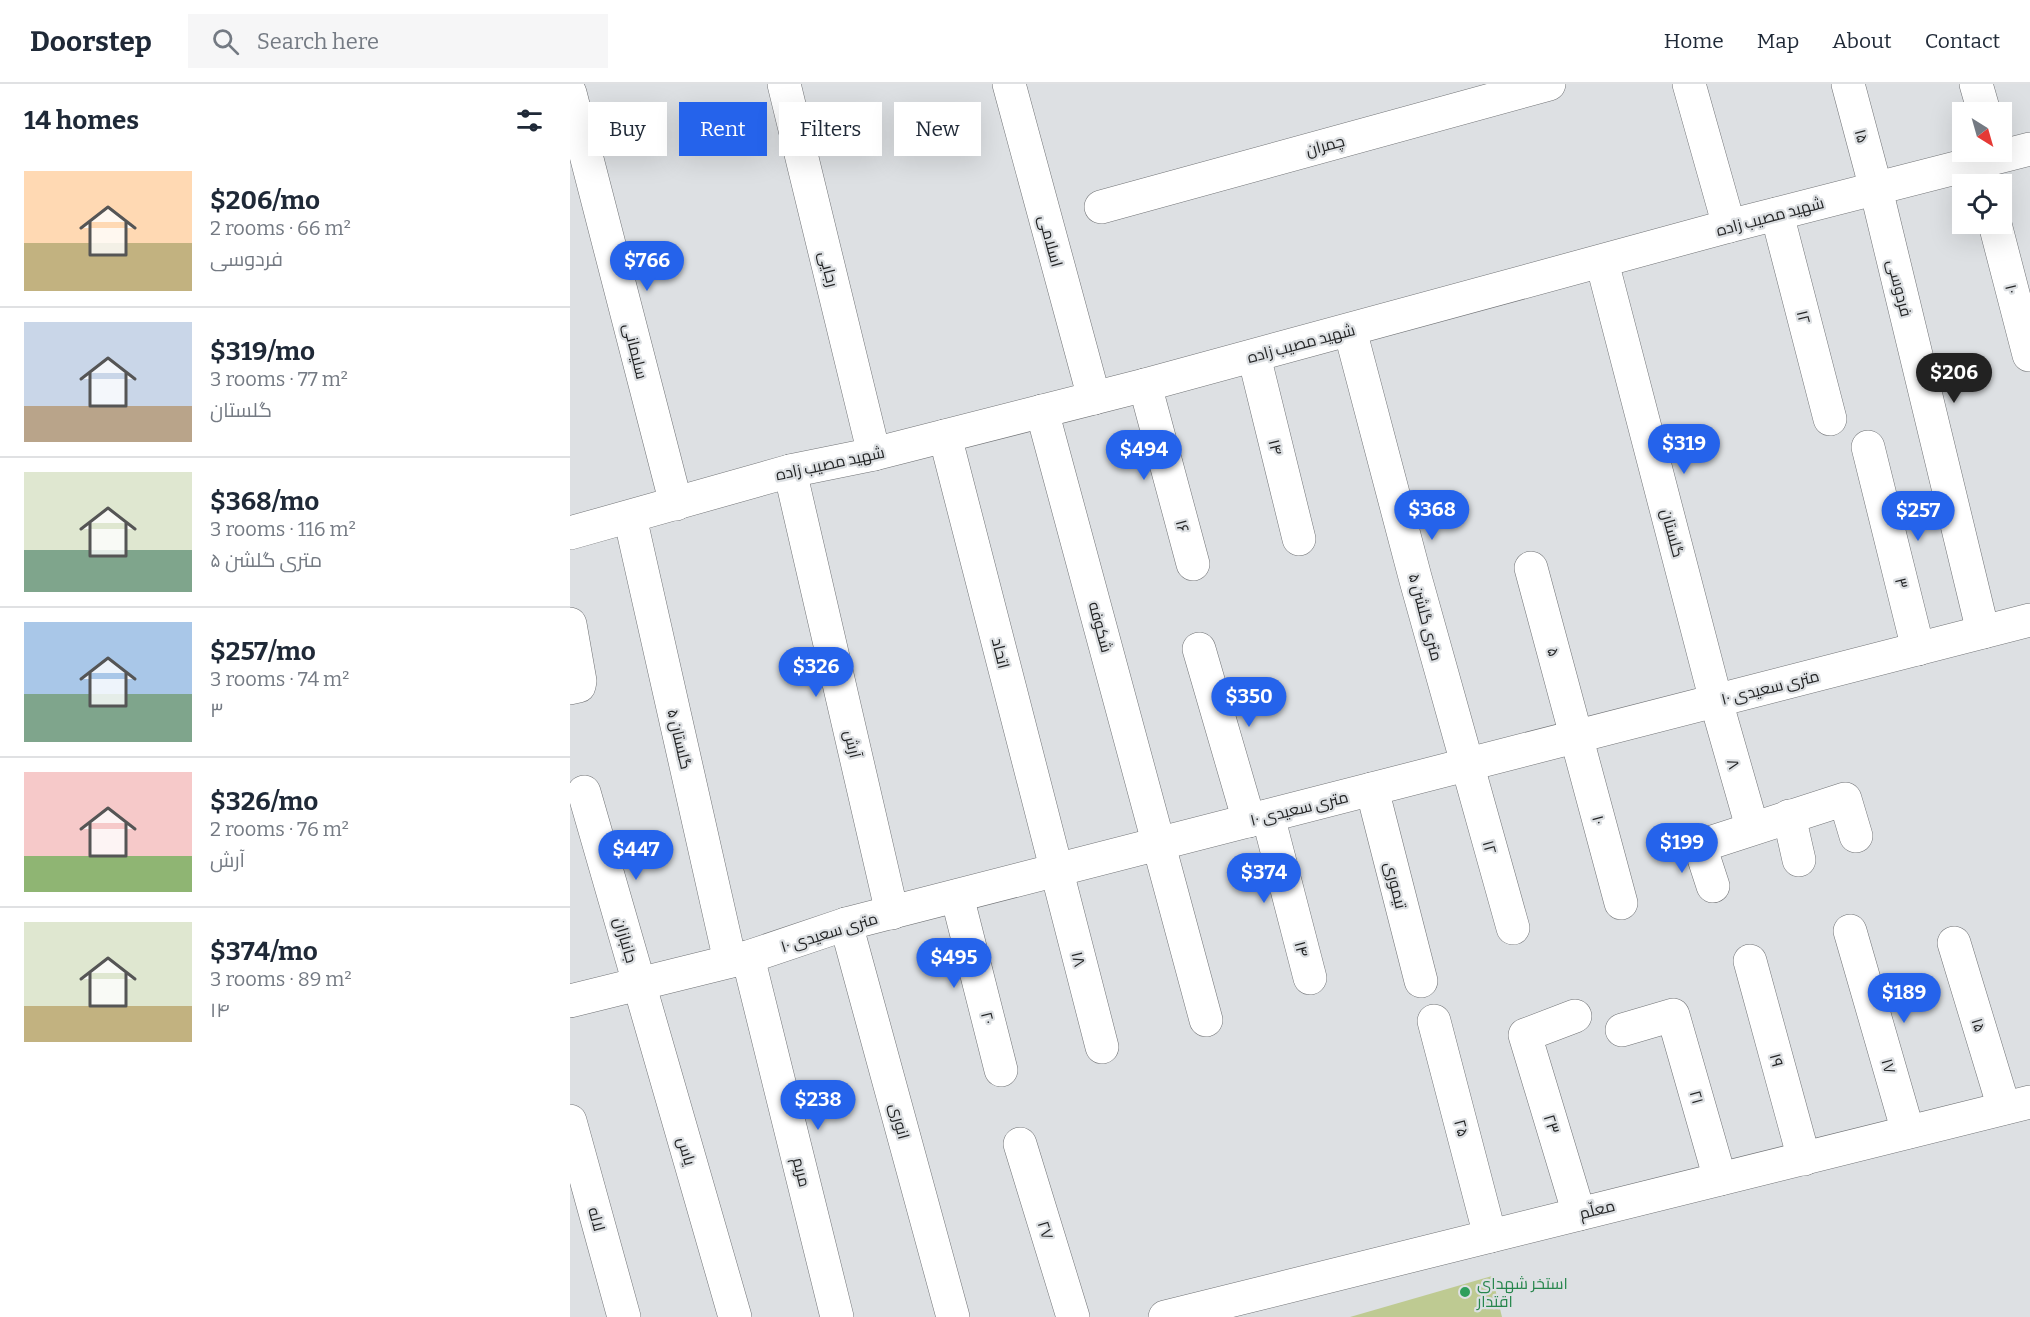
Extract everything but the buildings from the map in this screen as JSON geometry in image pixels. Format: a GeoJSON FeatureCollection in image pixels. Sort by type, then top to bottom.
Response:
{"type":"FeatureCollection","features":[{"type":"Feature","properties":{"kind":"street","name":"رجایی"},"geometry":{"type":"LineString","coordinates":[[784,84],[874,454]]}},
{"type":"Feature","properties":{"kind":"street","name":"اسلامی"},"geometry":{"type":"LineString","coordinates":[[1009,84],[1094,398]]}},
{"type":"Feature","properties":{"kind":"street","name":"چمران"},"geometry":{"type":"LineString","coordinates":[[1101,207],[1549,84]]}},
{"type":"Feature","properties":{"kind":"street"},"geometry":{"type":"LineString","coordinates":[[1689,84],[1729,226]]}},
{"type":"Feature","properties":{"kind":"street","name":"۱۵"},"geometry":{"type":"LineString","coordinates":[[1848,84],[1876,189]]}},
{"type":"Feature","properties":{"kind":"street"},"geometry":{"type":"LineString","coordinates":[[1976,84],[1981,102]]}},
{"type":"Feature","properties":{"kind":"street","name":"سلیمانی"},"geometry":{"type":"LineString","coordinates":[[570,93],[676,504]]}},
{"type":"Feature","properties":{"kind":"street","name":"شهید مصیب زاده"},"geometry":{"type":"LineString","coordinates":[[570,532],[790,471],[874,454],[1254,356],[1729,226],[1988,164],[2030,149]]}},
{"type":"Feature","properties":{"kind":"street","name":"فردوسی"},"geometry":{"type":"LineString","coordinates":[[1876,189],[1983,632]]}},
{"type":"Feature","properties":{"kind":"street","name":"۱۲"},"geometry":{"type":"LineString","coordinates":[[1777,214],[1830,419]]}},
{"type":"Feature","properties":{"kind":"street","name":"۱۰"},"geometry":{"type":"LineString","coordinates":[[1998,234],[2029,355]]}},
{"type":"Feature","properties":{"kind":"street","name":"گلستان"},"geometry":{"type":"LineString","coordinates":[[1602,262],[1716,701]]}},
{"type":"Feature","properties":{"kind":"street","name":"۵ متری گلشن"},"geometry":{"type":"LineString","coordinates":[[1350,330],[1466,765]]}},
{"type":"Feature","properties":{"kind":"street","name":"۱۴"},"geometry":{"type":"LineString","coordinates":[[1254,356],[1299,539]]}},
{"type":"Feature","properties":{"kind":"street","name":"۱۶"},"geometry":{"type":"LineString","coordinates":[[1145,384],[1193,564]]}},
{"type":"Feature","properties":{"kind":"street","name":"شکوفه"},"geometry":{"type":"LineString","coordinates":[[1042,411],[1160,844]]}},
{"type":"Feature","properties":{"kind":"street","name":"اتحاد"},"geometry":{"type":"LineString","coordinates":[[945,436],[1057,870]]}},
{"type":"Feature","properties":{"kind":"street","name":"۳"},"geometry":{"type":"LineString","coordinates":[[1868,447],[1918,649]]}},
{"type":"Feature","properties":{"kind":"street","name":"آرش"},"geometry":{"type":"LineString","coordinates":[[790,471],[892,913]]}},
{"type":"Feature","properties":{"kind":"street","name":"گلستان ۵"},"geometry":{"type":"LineString","coordinates":[[630,517],[739,959]]}},
{"type":"Feature","properties":{"kind":"street","name":"۵"},"geometry":{"type":"LineString","coordinates":[[1531,568],[1577,737]]}},
{"type":"Feature","properties":{"kind":"street","name":"۱۰ متری سعیدی"},"geometry":{"type":"LineString","coordinates":[[570,1001],[739,959],[846,924],[2030,620]]}},
{"type":"Feature","properties":{"kind":"street"},"geometry":{"type":"LineString","coordinates":[[570,624],[580,681],[579,686],[570,688]]}},
{"type":"Feature","properties":{"kind":"street","name":"۱۴"},"geometry":{"type":"LineString","coordinates":[[1199,649],[1310,978]]}},
{"type":"Feature","properties":{"kind":"street","name":"۸"},"geometry":{"type":"LineString","coordinates":[[1716,701],[1752,827]]}},
{"type":"Feature","properties":{"kind":"street","name":"۱۰"},"geometry":{"type":"LineString","coordinates":[[1577,737],[1621,903]]}},
{"type":"Feature","properties":{"kind":"street","name":"۱۲"},"geometry":{"type":"LineString","coordinates":[[1466,765],[1513,928]]}},
{"type":"Feature","properties":{"kind":"street","name":"تیموری"},"geometry":{"type":"LineString","coordinates":[[1372,789],[1421,981]]}},
{"type":"Feature","properties":{"kind":"street","name":"جانبازان"},"geometry":{"type":"LineString","coordinates":[[584,792],[639,984]]}},
{"type":"Feature","properties":{"kind":"street"},"geometry":{"type":"LineString","coordinates":[[1713,886],[1700,846],[1752,827],[1845,800],[1856,836]]}},
{"type":"Feature","properties":{"kind":"street"},"geometry":{"type":"LineString","coordinates":[[1789,816],[1799,860]]}},
{"type":"Feature","properties":{"kind":"street"},"geometry":{"type":"LineString","coordinates":[[1160,844],[1206,1020]]}},
{"type":"Feature","properties":{"kind":"street","name":"۱۸"},"geometry":{"type":"LineString","coordinates":[[1057,870],[1102,1047]]}},
{"type":"Feature","properties":{"kind":"street","name":"۲۰"},"geometry":{"type":"LineString","coordinates":[[957,896],[1001,1070]]}},
{"type":"Feature","properties":{"kind":"street","name":"انوری"},"geometry":{"type":"LineString","coordinates":[[846,924],[953,1317]]}},
{"type":"Feature","properties":{"kind":"street","name":"۱۷"},"geometry":{"type":"LineString","coordinates":[[1850,931],[1908,1132]]}},
{"type":"Feature","properties":{"kind":"street","name":"۱۵"},"geometry":{"type":"LineString","coordinates":[[1954,943],[2017,1105]]}},
{"type":"Feature","properties":{"kind":"street","name":"مریم"},"geometry":{"type":"LineString","coordinates":[[739,959],[837,1317]]}},
{"type":"Feature","properties":{"kind":"street","name":"۱۹"},"geometry":{"type":"LineString","coordinates":[[1750,961],[1804,1159]]}},
{"type":"Feature","properties":{"kind":"street","name":"یاس"},"geometry":{"type":"LineString","coordinates":[[639,984],[735,1317]]}},
{"type":"Feature","properties":{"kind":"street","name":"۲۱"},"geometry":{"type":"LineString","coordinates":[[1622,1030],[1673,1015],[1720,1179]]}},
{"type":"Feature","properties":{"kind":"street","name":"۲۳"},"geometry":{"type":"LineString","coordinates":[[1575,1016],[1525,1035],[1579,1214]]}},
{"type":"Feature","properties":{"kind":"street","name":"۲۵"},"geometry":{"type":"LineString","coordinates":[[1434,1021],[1490,1236]]}},
{"type":"Feature","properties":{"kind":"street","name":"معلّم"},"geometry":{"type":"LineString","coordinates":[[1165,1317],[2017,1105]]}},
{"type":"Feature","properties":{"kind":"street","name":"لاله"},"geometry":{"type":"LineString","coordinates":[[570,1121],[624,1317]]}},
{"type":"Feature","properties":{"kind":"street","name":"۲۷"},"geometry":{"type":"LineString","coordinates":[[1020,1144],[1072,1317]]}},
{"type":"Feature","properties":{"kind":"green space","name":"استخر شهدای اقتدار"},"geometry":{"type":"Polygon","coordinates":[[[1492,1276],[1502,1317],[1350,1317],[1492,1276]]]}},
{"type":"Feature","properties":{"kind":"place","name":"استخر شهدای اقتدار"},"geometry":{"type":"Point","coordinates":[1465,1292]}}]}
